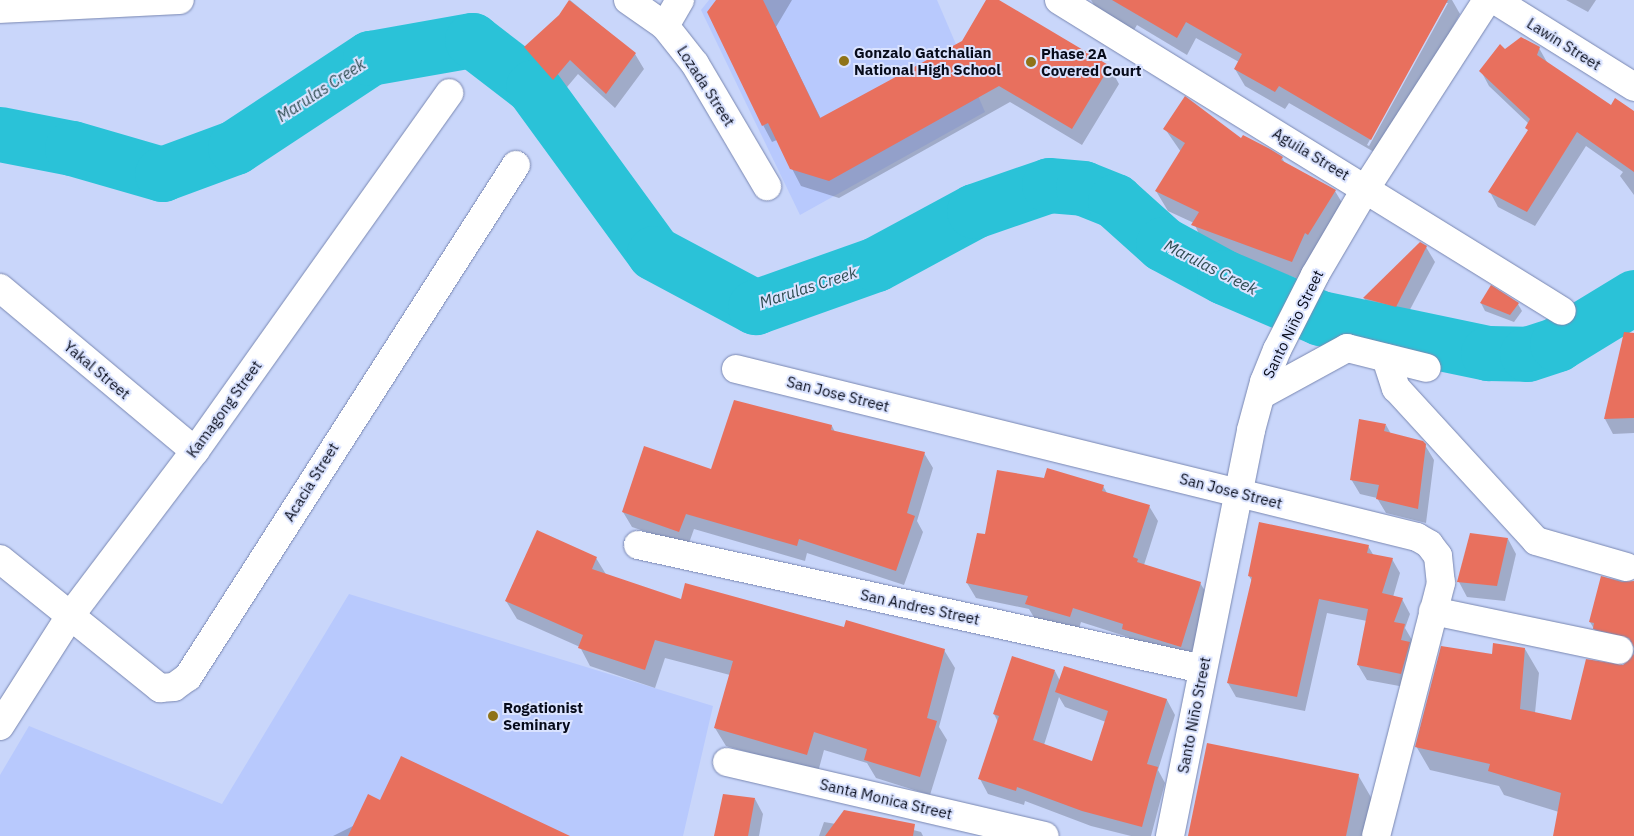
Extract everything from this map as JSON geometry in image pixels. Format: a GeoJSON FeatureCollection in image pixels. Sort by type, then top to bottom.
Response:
{"type":"FeatureCollection","features":[{"type":"Feature","properties":{"kind":"street"},"geometry":{"type":"LineString","coordinates":[[0,9],[180,0]]}},
{"type":"Feature","properties":{"kind":"street","name":"Lozada Street"},"geometry":{"type":"LineString","coordinates":[[628,0],[665,26],[695,64],[767,186]]}},
{"type":"Feature","properties":{"kind":"street"},"geometry":{"type":"LineString","coordinates":[[665,26],[680,0]]}},
{"type":"Feature","properties":{"kind":"street","name":"Aguila Street"},"geometry":{"type":"LineString","coordinates":[[1059,0],[1366,188],[1562,311]]}},
{"type":"Feature","properties":{"kind":"street","name":"Santo Niño Street"},"geometry":{"type":"LineString","coordinates":[[1170,836],[1238,493],[1261,395],[1277,350],[1316,275],[1366,188],[1487,0]]}},
{"type":"Feature","properties":{"kind":"street","name":"Lawin Street"},"geometry":{"type":"LineString","coordinates":[[1494,0],[1634,87]]}},
{"type":"Feature","properties":{"kind":"street","name":"Kamagong Street"},"geometry":{"type":"LineString","coordinates":[[0,726],[70,616],[195,452],[449,93]]}},
{"type":"Feature","properties":{"kind":"street","name":"Acacia Street"},"geometry":{"type":"LineString","coordinates":[[0,559],[160,688],[174,687],[188,677],[516,165]]}},
{"type":"Feature","properties":{"kind":"street","name":"Yakal Street"},"geometry":{"type":"LineString","coordinates":[[0,288],[195,452]]}},
{"type":"Feature","properties":{"kind":"street"},"geometry":{"type":"LineString","coordinates":[[1261,395],[1347,348],[1427,368]]}},
{"type":"Feature","properties":{"kind":"street"},"geometry":{"type":"LineString","coordinates":[[1386,358],[1396,388],[1536,541],[1626,567]]}},
{"type":"Feature","properties":{"kind":"street","name":"San Jose Street"},"geometry":{"type":"LineString","coordinates":[[736,369],[1417,537],[1429,544],[1438,556],[1442,571],[1376,836]]}},
{"type":"Feature","properties":{"kind":"street","name":"San Andres Street"},"geometry":{"type":"LineString","coordinates":[[638,545],[1203,669]]}},
{"type":"Feature","properties":{"kind":"street"},"geometry":{"type":"LineString","coordinates":[[1433,611],[1619,650]]}},
{"type":"Feature","properties":{"kind":"street","name":"Santa Monica Street"},"geometry":{"type":"LineString","coordinates":[[727,762],[1045,836]]}},
{"type":"Feature","properties":{"kind":"shaded area","name":"Gonzalo Gatchalian National High School"},"geometry":{"type":"Polygon","coordinates":[[[709,0],[937,0],[985,112],[800,215],[701,10],[709,0]]]}},
{"type":"Feature","properties":{"kind":"shaded area","name":"Rogationist Seminary"},"geometry":{"type":"Polygon","coordinates":[[[349,594],[713,706],[683,836],[0,836],[0,775],[29,726],[222,804],[349,594]]]}},
{"type":"Feature","properties":{"kind":"building"},"geometry":{"type":"Polygon","coordinates":[[[569,0],[636,53],[606,94],[570,60],[553,80],[524,47],[559,15],[569,0]]]}},
{"type":"Feature","properties":{"kind":"building"},"geometry":{"type":"Polygon","coordinates":[[[716,0],[763,0],[820,118],[962,41],[986,0],[999,0],[1110,66],[1072,129],[999,86],[829,181],[790,169],[768,123],[762,126],[707,12],[716,0]]]}},
{"type":"Feature","properties":{"kind":"building"},"geometry":{"type":"Polygon","coordinates":[[[1112,0],[1448,0],[1371,140],[1279,86],[1275,92],[1234,69],[1242,54],[1186,22],[1177,38],[1112,0]]]}},
{"type":"Feature","properties":{"kind":"building"},"geometry":{"type":"Polygon","coordinates":[[[1521,37],[1540,47],[1537,55],[1611,105],[1615,98],[1634,111],[1634,172],[1577,132],[1527,212],[1488,192],[1528,130],[1525,128],[1530,119],[1479,71],[1500,44],[1505,49],[1521,37]]]}},
{"type":"Feature","properties":{"kind":"building"},"geometry":{"type":"Polygon","coordinates":[[[1185,96],[1241,138],[1243,135],[1270,149],[1283,157],[1281,160],[1336,190],[1308,235],[1305,233],[1292,262],[1191,225],[1199,212],[1155,191],[1185,143],[1163,129],[1185,96]]]}},
{"type":"Feature","properties":{"kind":"building"},"geometry":{"type":"Polygon","coordinates":[[[1420,242],[1427,246],[1396,307],[1363,298],[1420,242]]]}},
{"type":"Feature","properties":{"kind":"building"},"geometry":{"type":"Polygon","coordinates":[[[1491,285],[1519,303],[1510,315],[1480,303],[1491,285]]]}},
{"type":"Feature","properties":{"kind":"building"},"geometry":{"type":"Polygon","coordinates":[[[1624,332],[1634,333],[1634,418],[1604,419],[1624,332]]]}},
{"type":"Feature","properties":{"kind":"building"},"geometry":{"type":"Polygon","coordinates":[[[734,400],[832,425],[831,430],[925,452],[907,513],[915,516],[896,571],[799,539],[797,546],[686,514],[679,532],[622,512],[644,446],[711,469],[734,400]]]}},
{"type":"Feature","properties":{"kind":"building"},"geometry":{"type":"Polygon","coordinates":[[[1359,419],[1386,424],[1384,431],[1423,441],[1426,444],[1418,509],[1376,499],[1379,485],[1350,480],[1359,419]]]}},
{"type":"Feature","properties":{"kind":"building"},"geometry":{"type":"Polygon","coordinates":[[[1047,468],[1104,485],[1102,491],[1150,505],[1133,557],[1138,559],[1137,562],[1201,582],[1181,647],[1122,629],[1123,624],[1073,608],[1070,617],[1025,604],[1028,596],[966,583],[977,533],[985,534],[997,470],[1044,478],[1047,468]]]}},
{"type":"Feature","properties":{"kind":"building"},"geometry":{"type":"Polygon","coordinates":[[[1259,522],[1369,545],[1367,553],[1393,558],[1382,593],[1403,598],[1394,622],[1405,624],[1401,640],[1410,642],[1401,674],[1357,665],[1368,609],[1319,599],[1297,697],[1227,683],[1252,577],[1248,576],[1259,522]]]}},
{"type":"Feature","properties":{"kind":"building"},"geometry":{"type":"Polygon","coordinates":[[[537,530],[597,557],[592,569],[681,599],[685,583],[844,627],[846,620],[945,649],[927,718],[937,721],[920,777],[864,760],[867,749],[814,732],[807,755],[714,728],[733,661],[655,640],[645,670],[578,648],[583,635],[505,601],[537,530]]]}},
{"type":"Feature","properties":{"kind":"building"},"geometry":{"type":"Polygon","coordinates":[[[1470,533],[1508,538],[1497,586],[1457,582],[1470,533]]]}},
{"type":"Feature","properties":{"kind":"building"},"geometry":{"type":"Polygon","coordinates":[[[1601,576],[1622,582],[1634,581],[1634,647],[1629,638],[1593,629],[1594,623],[1589,622],[1601,576]]]}},
{"type":"Feature","properties":{"kind":"building"},"geometry":{"type":"Polygon","coordinates":[[[1493,643],[1525,648],[1520,709],[1571,720],[1586,659],[1623,665],[1634,654],[1634,836],[1553,836],[1561,793],[1488,771],[1490,764],[1415,747],[1441,646],[1492,654],[1493,643]]]}},
{"type":"Feature","properties":{"kind":"building"},"geometry":{"type":"Polygon","coordinates":[[[1012,656],[1055,670],[1033,740],[1092,761],[1108,711],[1055,692],[1064,666],[1167,699],[1147,764],[1158,767],[1142,827],[1082,811],[1017,787],[1016,791],[978,779],[999,716],[993,714],[1012,656]]]}},
{"type":"Feature","properties":{"kind":"building"},"geometry":{"type":"Polygon","coordinates":[[[1207,743],[1359,774],[1346,836],[1188,836],[1207,743]]]}},
{"type":"Feature","properties":{"kind":"building"},"geometry":{"type":"Polygon","coordinates":[[[401,756],[570,836],[348,836],[368,794],[380,800],[401,756]]]}},
{"type":"Feature","properties":{"kind":"building"},"geometry":{"type":"Polygon","coordinates":[[[723,794],[755,798],[748,836],[714,836],[723,794]]]}},
{"type":"Feature","properties":{"kind":"building"},"geometry":{"type":"Polygon","coordinates":[[[844,810],[915,824],[913,836],[825,836],[844,810]]]}},
{"type":"Feature","properties":{"kind":"waterway","name":"Marulas Creek"},"geometry":{"type":"LineString","coordinates":[[0,134],[72,148],[162,174],[235,147],[370,58],[472,40],[533,87],[654,253],[755,307],[876,264],[974,211],[1049,185],[1083,188],[1115,201],[1163,244],[1224,277],[1320,318],[1488,353],[1527,354],[1557,344],[1634,297]]}},
{"type":"Feature","properties":{"kind":"place","name":"Gonzalo Gatchalian National High School"},"geometry":{"type":"Point","coordinates":[844,61]}},
{"type":"Feature","properties":{"kind":"place","name":"Phase 2A Covered Court"},"geometry":{"type":"Point","coordinates":[1031,62]}},
{"type":"Feature","properties":{"kind":"place","name":"Rogationist Seminary"},"geometry":{"type":"Point","coordinates":[493,716]}}]}
